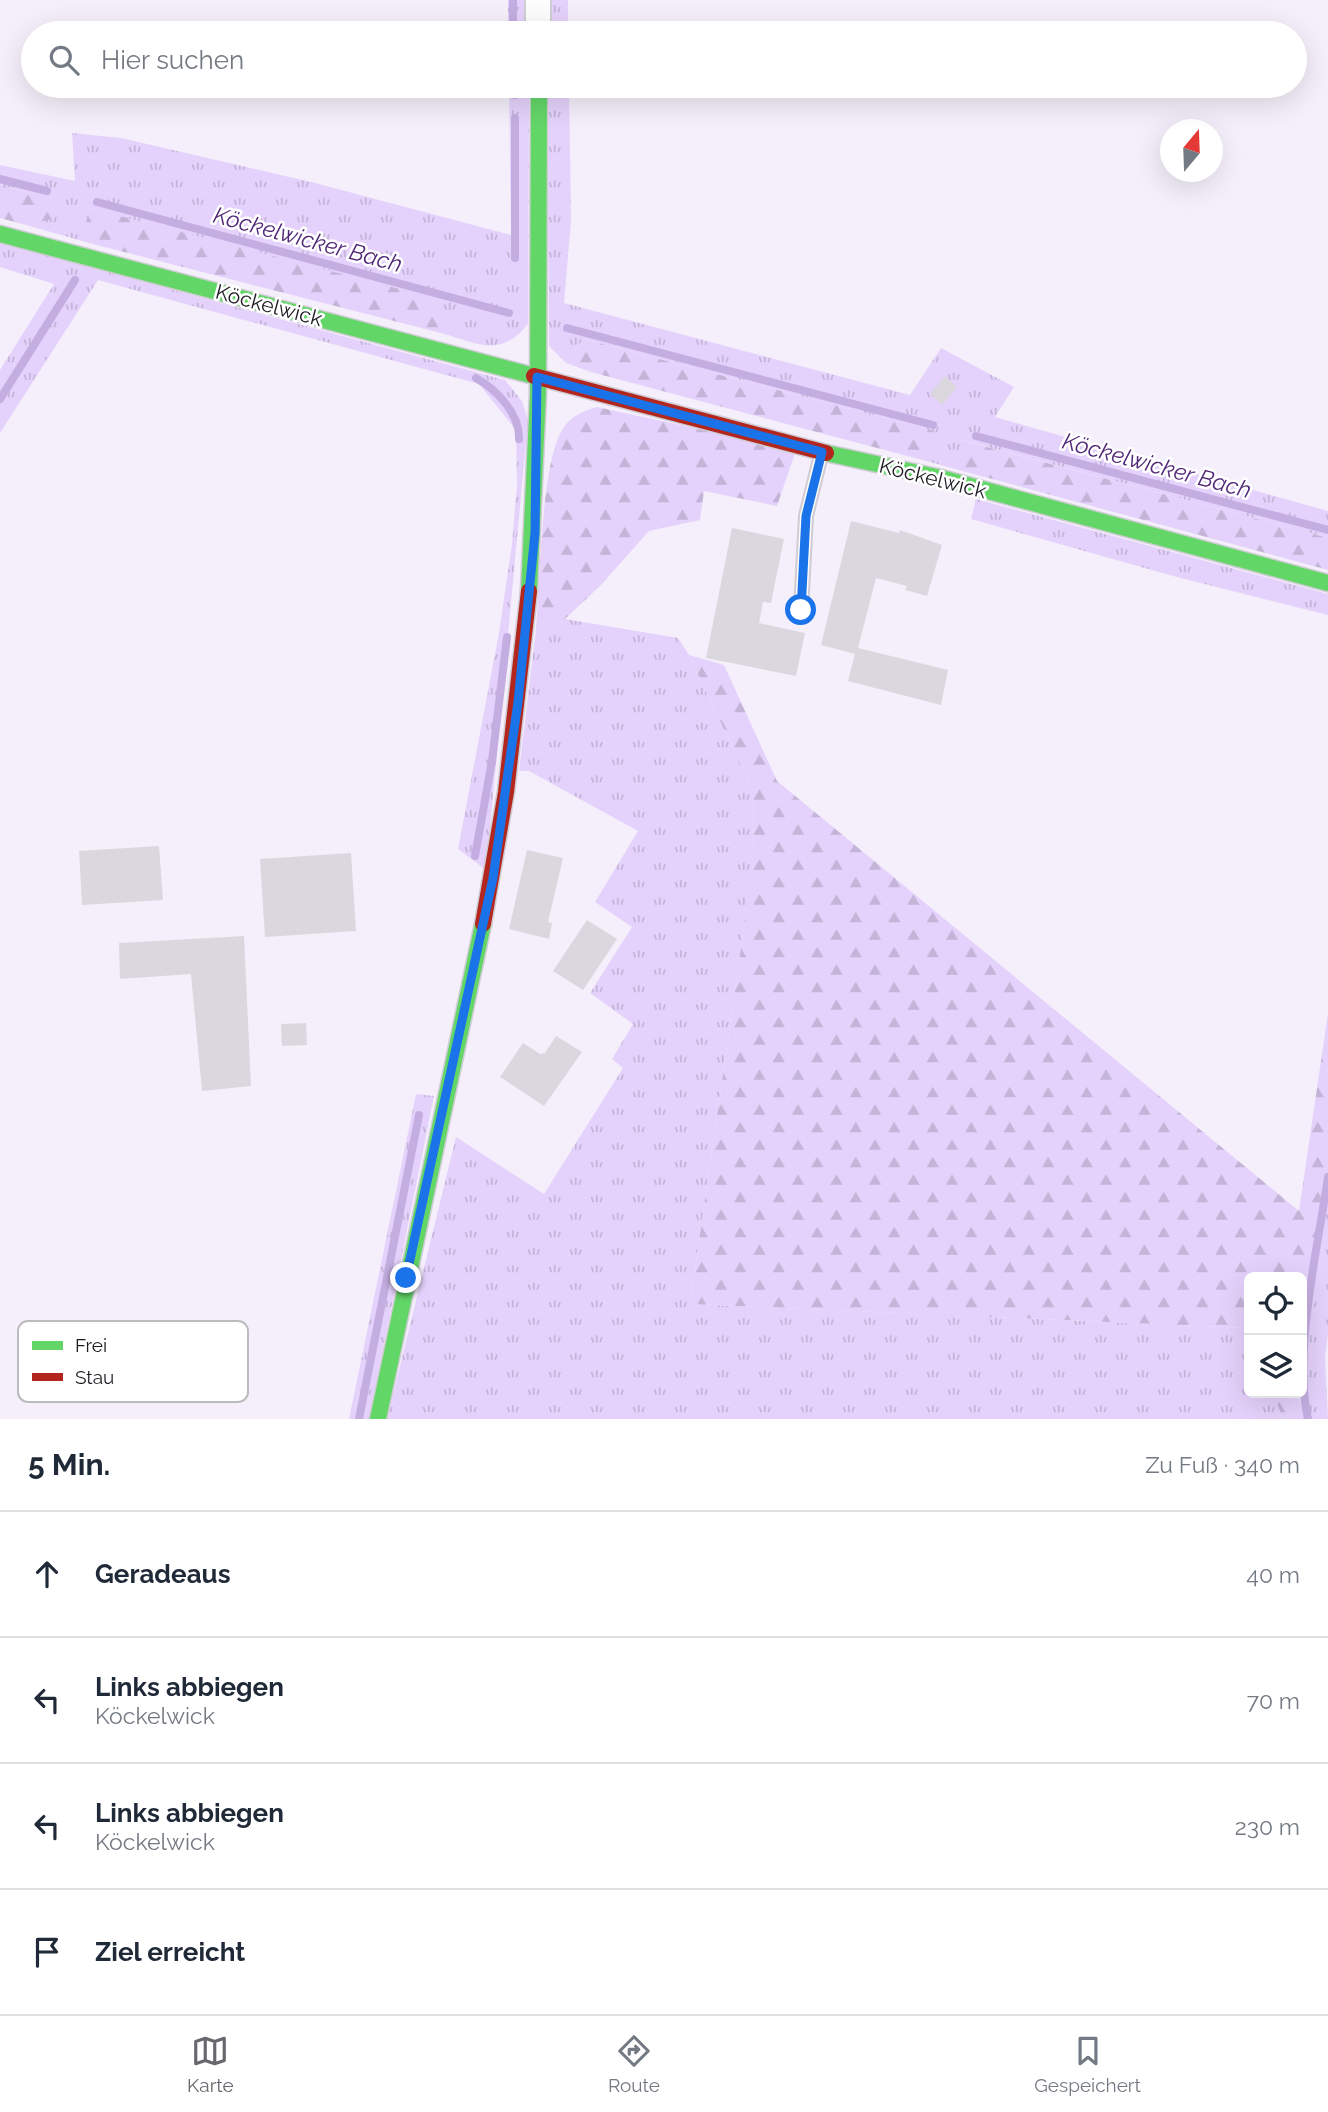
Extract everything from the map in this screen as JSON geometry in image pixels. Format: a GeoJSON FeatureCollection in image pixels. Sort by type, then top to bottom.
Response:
{"type":"FeatureCollection","features":[{"type":"Feature","properties":{"kind":"street"},"geometry":{"type":"LineString","coordinates":[[538,0],[538,21]]}},
{"type":"Feature","properties":{"kind":"street"},"geometry":{"type":"LineString","coordinates":[[378,1419],[493,878],[518,702],[535,533],[539,98]]}},
{"type":"Feature","properties":{"kind":"street","name":"Köckelwick"},"geometry":{"type":"LineString","coordinates":[[0,234],[822,452],[941,478],[1328,583]]}},
{"type":"Feature","properties":{"kind":"lane"},"geometry":{"type":"LineString","coordinates":[[801,610],[806,516],[822,452]]}},
{"type":"Feature","properties":{"kind":"green space"},"geometry":{"type":"Polygon","coordinates":[[[508,0],[529,0],[529,21],[508,21],[508,0]]]}},
{"type":"Feature","properties":{"kind":"green space"},"geometry":{"type":"Polygon","coordinates":[[[546,0],[568,0],[568,21],[546,21],[546,0]]]}},
{"type":"Feature","properties":{"kind":"green space"},"geometry":{"type":"Polygon","coordinates":[[[509,98],[529,98],[528,324],[508,342],[498,345],[477,344],[441,333],[90,208],[85,229],[93,244],[26,225],[57,200],[0,185],[0,165],[75,181],[72,133],[121,138],[315,183],[511,235],[509,98]]]}},
{"type":"Feature","properties":{"kind":"green space"},"geometry":{"type":"Polygon","coordinates":[[[547,98],[569,98],[571,221],[564,303],[910,395],[941,348],[1014,387],[995,417],[1328,511],[1328,538],[962,440],[955,469],[930,462],[933,431],[583,339],[566,363],[549,346],[547,98]]]}},
{"type":"Feature","properties":{"kind":"green space"},"geometry":{"type":"Polygon","coordinates":[[[0,185],[58,200],[52,219],[26,225],[0,218],[0,185]]]}},
{"type":"Feature","properties":{"kind":"green space"},"geometry":{"type":"Polygon","coordinates":[[[89,208],[434,298],[441,333],[93,244],[85,229],[89,208]]]}},
{"type":"Feature","properties":{"kind":"green space"},"geometry":{"type":"Polygon","coordinates":[[[0,243],[505,380],[522,401],[528,421],[486,870],[458,849],[499,633],[512,544],[517,485],[516,430],[479,384],[98,280],[0,433],[0,370],[54,284],[0,267],[0,243]]]}},
{"type":"Feature","properties":{"kind":"green space"},"geometry":{"type":"Polygon","coordinates":[[[583,339],[934,431],[930,462],[591,372],[566,363],[583,339]]]}},
{"type":"Feature","properties":{"kind":"green space"},"geometry":{"type":"Polygon","coordinates":[[[597,407],[796,450],[777,506],[704,491],[700,520],[649,531],[601,585],[565,619],[547,631],[536,629],[546,496],[555,447],[568,421],[597,407]]]}},
{"type":"Feature","properties":{"kind":"green space"},"geometry":{"type":"Polygon","coordinates":[[[961,440],[1328,538],[1328,570],[955,469],[961,440]]]}},
{"type":"Feature","properties":{"kind":"green space"},"geometry":{"type":"Polygon","coordinates":[[[976,499],[1328,594],[1328,615],[1173,576],[971,519],[976,499]]]}},
{"type":"Feature","properties":{"kind":"green space"},"geometry":{"type":"Polygon","coordinates":[[[565,619],[678,638],[689,655],[753,791],[754,857],[690,1304],[1244,1328],[1244,1398],[1275,1398],[1283,1419],[387,1419],[456,1137],[544,1194],[623,1068],[612,1059],[633,1024],[590,993],[632,927],[595,902],[638,831],[529,771],[519,771],[536,629],[547,631],[565,619]]]}},
{"type":"Feature","properties":{"kind":"green space"},"geometry":{"type":"Polygon","coordinates":[[[689,655],[724,665],[777,781],[1299,1211],[1328,1013],[1328,1180],[1307,1317],[1307,1272],[1244,1272],[1244,1328],[690,1304],[754,856],[753,791],[689,655]]]}},
{"type":"Feature","properties":{"kind":"green space"},"geometry":{"type":"Polygon","coordinates":[[[416,1094],[434,1096],[369,1419],[349,1419],[416,1094]]]}},
{"type":"Feature","properties":{"kind":"green space"},"geometry":{"type":"Polygon","coordinates":[[[1328,1180],[1328,1334],[1325,1357],[1328,1419],[1305,1419],[1299,1398],[1307,1398],[1307,1317],[1328,1180]]]}},
{"type":"Feature","properties":{"kind":"green space"},"geometry":{"type":"Polygon","coordinates":[[[1275,1398],[1299,1398],[1305,1419],[1283,1419],[1275,1398]]]}},
{"type":"Feature","properties":{"kind":"building"},"geometry":{"type":"Polygon","coordinates":[[[945,376],[957,387],[942,405],[930,394],[945,376]]]}},
{"type":"Feature","properties":{"kind":"building"},"geometry":{"type":"Polygon","coordinates":[[[851,521],[899,533],[900,530],[942,545],[927,596],[905,590],[907,586],[876,578],[858,648],[948,670],[941,705],[848,681],[855,654],[821,645],[851,521]]]}},
{"type":"Feature","properties":{"kind":"building"},"geometry":{"type":"Polygon","coordinates":[[[732,528],[784,539],[771,603],[763,602],[759,623],[805,633],[796,676],[706,658],[732,528]]]}},
{"type":"Feature","properties":{"kind":"building"},"geometry":{"type":"Polygon","coordinates":[[[159,846],[163,900],[82,905],[79,851],[159,846]]]}},
{"type":"Feature","properties":{"kind":"building"},"geometry":{"type":"Polygon","coordinates":[[[527,850],[563,858],[548,922],[552,923],[549,939],[509,929],[527,850]]]}},
{"type":"Feature","properties":{"kind":"building"},"geometry":{"type":"Polygon","coordinates":[[[351,853],[356,931],[265,937],[260,859],[351,853]]]}},
{"type":"Feature","properties":{"kind":"building"},"geometry":{"type":"Polygon","coordinates":[[[587,920],[617,939],[583,990],[553,971],[587,920]]]}},
{"type":"Feature","properties":{"kind":"building"},"geometry":{"type":"Polygon","coordinates":[[[244,936],[251,1086],[202,1091],[191,974],[120,979],[119,943],[244,936]]]}},
{"type":"Feature","properties":{"kind":"building"},"geometry":{"type":"Polygon","coordinates":[[[306,1023],[307,1045],[282,1046],[281,1024],[306,1023]]]}},
{"type":"Feature","properties":{"kind":"building"},"geometry":{"type":"Polygon","coordinates":[[[556,1036],[582,1052],[544,1106],[500,1077],[523,1043],[540,1054],[545,1053],[556,1036]]]}},
{"type":"Feature","properties":{"kind":"waterway"},"geometry":{"type":"LineString","coordinates":[[513,0],[513,21]]}},
{"type":"Feature","properties":{"kind":"waterway"},"geometry":{"type":"LineString","coordinates":[[515,118],[515,258]]}},
{"type":"Feature","properties":{"kind":"waterway","name":"Köckelwicker Bach"},"geometry":{"type":"LineString","coordinates":[[0,179],[47,191]]}},
{"type":"Feature","properties":{"kind":"waterway","name":"Köckelwicker Bach"},"geometry":{"type":"LineString","coordinates":[[97,202],[509,313]]}},
{"type":"Feature","properties":{"kind":"waterway"},"geometry":{"type":"LineString","coordinates":[[0,399],[75,280]]}},
{"type":"Feature","properties":{"kind":"waterway","name":"Köckelwicker Bach"},"geometry":{"type":"LineString","coordinates":[[567,328],[933,425]]}},
{"type":"Feature","properties":{"kind":"waterway"},"geometry":{"type":"LineString","coordinates":[[476,378],[492,389],[506,404],[516,421],[519,439]]}},
{"type":"Feature","properties":{"kind":"waterway","name":"Köckelwicker Bach"},"geometry":{"type":"LineString","coordinates":[[976,436],[1328,530]]}},
{"type":"Feature","properties":{"kind":"waterway"},"geometry":{"type":"LineString","coordinates":[[475,856],[492,761],[507,637]]}},
{"type":"Feature","properties":{"kind":"waterway"},"geometry":{"type":"LineString","coordinates":[[359,1419],[419,1115]]}},
{"type":"Feature","properties":{"kind":"waterway"},"geometry":{"type":"LineString","coordinates":[[1308,1419],[1304,1392],[1305,1332],[1328,1177]]}},
{"type":"Feature","properties":{"kind":"traffic: fast"},"geometry":{"type":"LineString","coordinates":[[529,591],[538,394],[539,98]]}},
{"type":"Feature","properties":{"kind":"traffic: fast"},"geometry":{"type":"LineString","coordinates":[[0,234],[534,376]]}},
{"type":"Feature","properties":{"kind":"traffic: fast"},"geometry":{"type":"LineString","coordinates":[[826,453],[941,478],[1328,583]]}},
{"type":"Feature","properties":{"kind":"traffic: fast"},"geometry":{"type":"LineString","coordinates":[[378,1419],[483,924]]}},
{"type":"Feature","properties":{"kind":"traffic: jam"},"geometry":{"type":"LineString","coordinates":[[534,376],[826,453]]}},
{"type":"Feature","properties":{"kind":"traffic: jam"},"geometry":{"type":"LineString","coordinates":[[483,924],[506,792],[529,591]]}},
{"type":"Feature","properties":{"kind":"route"},"geometry":{"type":"LineString","coordinates":[[406,1278],[493,878],[518,702],[535,533],[537,377],[822,452],[806,516],[801,610]]}}]}
